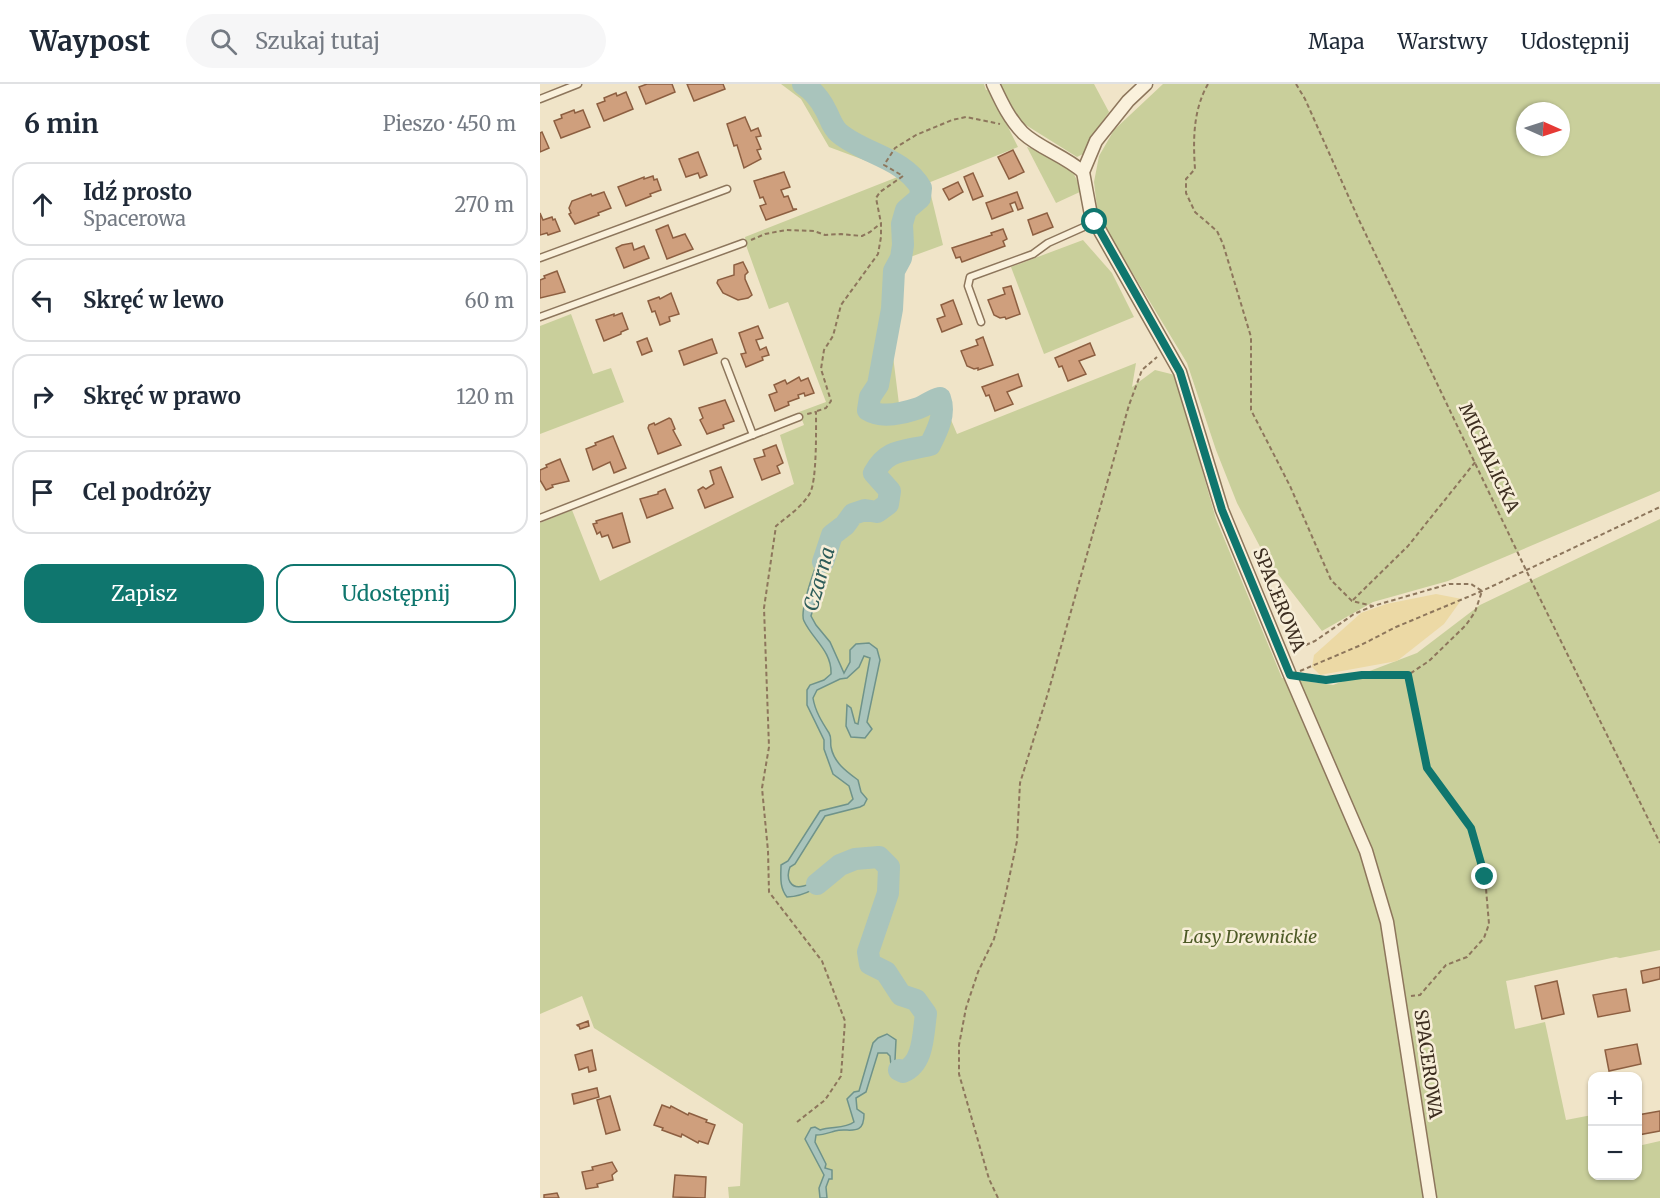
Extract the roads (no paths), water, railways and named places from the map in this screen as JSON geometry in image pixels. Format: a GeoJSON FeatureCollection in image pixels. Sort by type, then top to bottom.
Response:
{"type":"FeatureCollection","features":[{"type":"Feature","properties":{"kind":"street"},"geometry":{"type":"LineString","coordinates":[[993,84],[1011,119],[1024,134],[1083,172],[1096,141],[1128,101],[1146,84]]}},
{"type":"Feature","properties":{"kind":"street","name":"SPACEROWA"},"geometry":{"type":"LineString","coordinates":[[1083,172],[1091,215],[1180,372],[1222,510],[1366,851],[1380,892],[1400,997],[1430,1198]]}},
{"type":"Feature","properties":{"kind":"lane"},"geometry":{"type":"LineString","coordinates":[[540,99],[578,84]]}},
{"type":"Feature","properties":{"kind":"lane"},"geometry":{"type":"LineString","coordinates":[[540,258],[727,189]]}},
{"type":"Feature","properties":{"kind":"lane"},"geometry":{"type":"LineString","coordinates":[[981,322],[968,286],[970,277],[1033,254],[1048,243],[1095,222]]}},
{"type":"Feature","properties":{"kind":"lane"},"geometry":{"type":"LineString","coordinates":[[540,317],[743,243]]}},
{"type":"Feature","properties":{"kind":"lane"},"geometry":{"type":"LineString","coordinates":[[725,362],[753,435]]}},
{"type":"Feature","properties":{"kind":"lane"},"geometry":{"type":"LineString","coordinates":[[540,518],[799,417]]}},
{"type":"Feature","properties":{"kind":"water"},"geometry":{"type":"Polygon","coordinates":[[[831,532],[837,536],[830,549],[811,616],[830,642],[844,673],[850,662],[850,650],[856,644],[869,643],[877,649],[880,660],[867,722],[872,729],[865,738],[851,737],[846,726],[847,705],[851,708],[855,723],[858,724],[870,658],[864,656],[859,667],[847,678],[817,690],[813,698],[821,721],[830,735],[835,758],[858,780],[861,792],[867,799],[860,807],[825,816],[795,864],[790,867],[788,878],[794,886],[798,887],[827,874],[829,866],[841,861],[842,868],[810,891],[787,897],[782,885],[781,865],[788,861],[820,811],[848,804],[853,799],[849,786],[833,774],[824,749],[824,740],[807,705],[807,690],[810,685],[824,680],[831,674],[825,652],[808,628],[803,614],[812,576],[831,532]]]}},
{"type":"Feature","properties":{"kind":"water"},"geometry":{"type":"Polygon","coordinates":[[[887,1034],[896,1040],[895,1060],[901,1065],[913,1056],[915,1049],[924,1057],[905,1079],[895,1078],[892,1075],[890,1056],[887,1053],[878,1053],[866,1092],[856,1098],[857,1109],[864,1114],[861,1126],[854,1130],[840,1130],[816,1135],[815,1142],[826,1164],[825,1168],[832,1170],[832,1179],[829,1179],[826,1187],[827,1198],[820,1198],[819,1188],[824,1175],[805,1139],[811,1128],[815,1127],[820,1130],[846,1126],[854,1122],[847,1099],[854,1092],[859,1091],[873,1043],[887,1034]]]}},
{"type":"Feature","properties":{"kind":"waterway","name":"Czarna"},"geometry":{"type":"LineString","coordinates":[[803,84],[818,98],[839,133],[905,170],[921,188],[920,198],[906,210],[902,224],[903,245],[901,258],[894,271],[892,309],[878,385],[870,397],[868,410],[886,415],[919,408],[940,398],[942,404],[940,422],[930,445],[891,455],[879,465],[874,473],[890,491],[888,504],[877,512],[865,510],[853,514],[845,525],[832,535],[823,562]]}},
{"type":"Feature","properties":{"kind":"waterway","name":"Czarna"},"geometry":{"type":"LineString","coordinates":[[817,884],[840,865],[855,859],[879,857],[889,867],[888,893],[868,952],[870,964],[886,972],[901,995],[916,1000],[926,1014],[919,1055],[910,1068],[903,1072],[899,1070]]}},
{"type":"Feature","properties":{"kind":"park label","name":"Lasy Drewnickie"},"geometry":{"type":"Point","coordinates":[1250,937]}}]}
